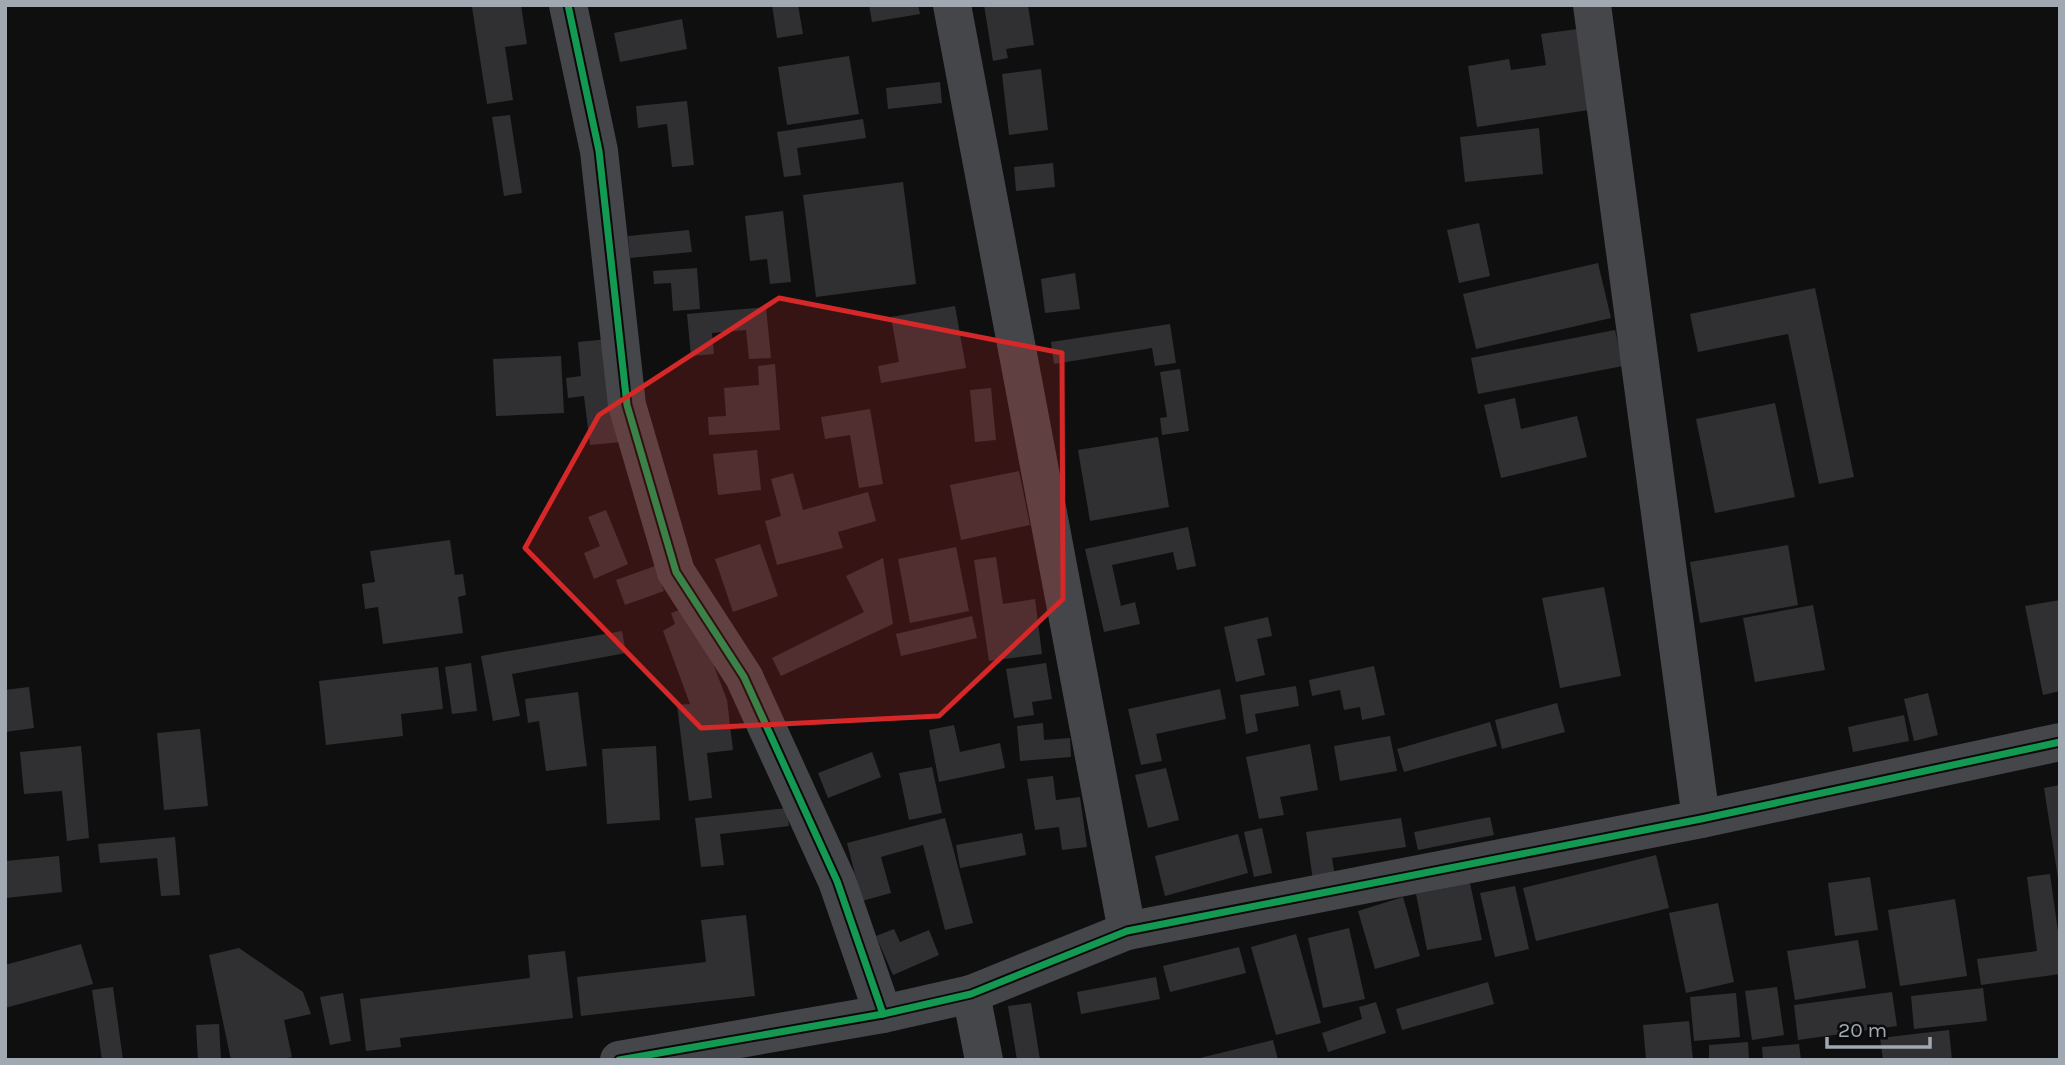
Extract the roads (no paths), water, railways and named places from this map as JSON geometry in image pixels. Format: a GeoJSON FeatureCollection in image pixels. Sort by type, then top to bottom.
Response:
{"type":"FeatureCollection","features":[{"type":"Feature","properties":{"kind":"street"},"geometry":{"type":"LineString","coordinates":[[568,5],[598,151],[627,405],[676,572],[744,677],[837,881],[883,1014]]}},
{"type":"Feature","properties":{"kind":"street"},"geometry":{"type":"LineString","coordinates":[[952,5],[1127,931]]}},
{"type":"Feature","properties":{"kind":"street"},"geometry":{"type":"LineString","coordinates":[[1591,5],[1701,819]]}},
{"type":"Feature","properties":{"kind":"street"},"geometry":{"type":"LineString","coordinates":[[619,1060],[883,1014],[971,994],[1127,931],[1701,819],[2060,742]]}},
{"type":"Feature","properties":{"kind":"street"},"geometry":{"type":"LineString","coordinates":[[971,994],[984,1060]]}}]}
